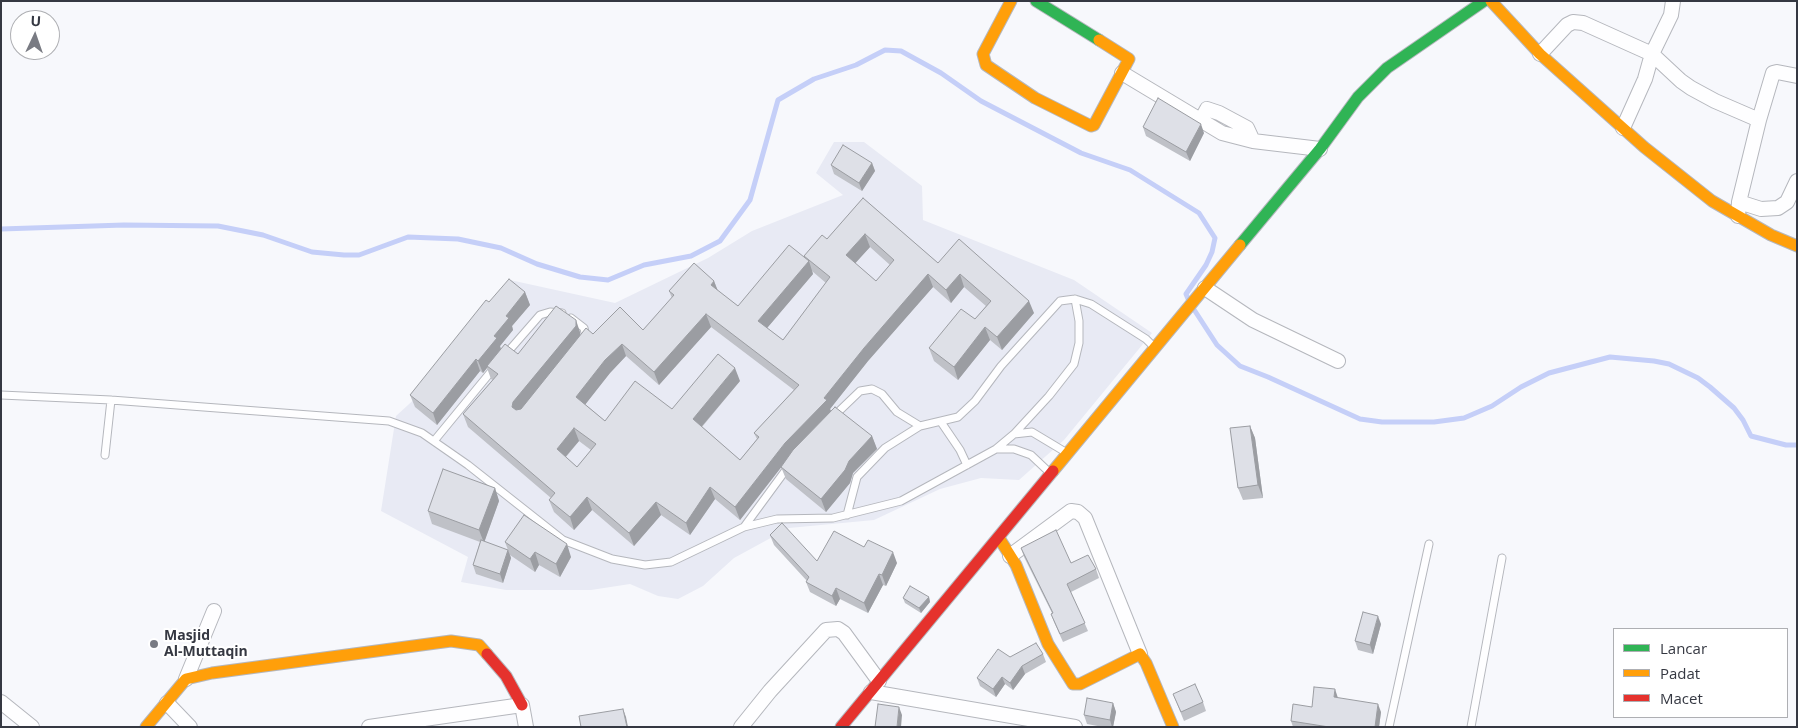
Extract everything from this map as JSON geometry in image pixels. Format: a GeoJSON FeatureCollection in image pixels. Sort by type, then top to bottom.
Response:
{"type":"FeatureCollection","features":[{"type":"Feature","properties":{"kind":"street"},"geometry":{"type":"LineString","coordinates":[[1012,1],[983,54],[983,61],[986,65],[1035,98],[1091,126],[1094,125],[1129,59],[1036,1]]}},
{"type":"Feature","properties":{"kind":"street"},"geometry":{"type":"LineString","coordinates":[[841,727],[1320,149],[1358,97],[1387,68],[1484,1]]}},
{"type":"Feature","properties":{"kind":"street"},"geometry":{"type":"LineString","coordinates":[[1491,1],[1540,54],[1623,128],[1712,201],[1797,246]]}},
{"type":"Feature","properties":{"kind":"street"},"geometry":{"type":"LineString","coordinates":[[1623,128],[1645,79],[1652,54],[1671,15],[1673,1]]}},
{"type":"Feature","properties":{"kind":"street"},"geometry":{"type":"LineString","coordinates":[[1540,54],[1567,25],[1574,22],[1598,28],[1652,54],[1691,88],[1759,120]]}},
{"type":"Feature","properties":{"kind":"street"},"geometry":{"type":"LineString","coordinates":[[1738,216],[1739,202],[1759,120],[1773,74],[1777,72],[1797,76]]}},
{"type":"Feature","properties":{"kind":"street"},"geometry":{"type":"LineString","coordinates":[[1122,73],[1222,133],[1253,141],[1320,149]]}},
{"type":"Feature","properties":{"kind":"street"},"geometry":{"type":"LineString","coordinates":[[1739,202],[1762,209],[1778,208],[1787,202],[1797,181]]}},
{"type":"Feature","properties":{"kind":"street"},"geometry":{"type":"LineString","coordinates":[[1205,288],[1253,320],[1338,361]]}},
{"type":"Feature","properties":{"kind":"street"},"geometry":{"type":"LineString","coordinates":[[1010,556],[1071,511],[1078,512],[1085,518],[1140,654],[1146,663],[1173,727]]}},
{"type":"Feature","properties":{"kind":"street"},"geometry":{"type":"LineString","coordinates":[[999,538],[1016,565],[1048,644],[1073,684],[1080,684],[1140,654]]}},
{"type":"Feature","properties":{"kind":"street"},"geometry":{"type":"LineString","coordinates":[[146,727],[186,679],[214,611]]}},
{"type":"Feature","properties":{"kind":"street"},"geometry":{"type":"LineString","coordinates":[[742,727],[770,691],[826,630],[838,629],[844,634],[875,686],[1075,727]]}},
{"type":"Feature","properties":{"kind":"street"},"geometry":{"type":"LineString","coordinates":[[186,679],[212,673],[451,641],[467,642],[479,646],[506,676],[522,705],[526,727]]}},
{"type":"Feature","properties":{"kind":"street"},"geometry":{"type":"LineString","coordinates":[[1,702],[32,727]]}},
{"type":"Feature","properties":{"kind":"street"},"geometry":{"type":"LineString","coordinates":[[167,703],[190,727]]}},
{"type":"Feature","properties":{"kind":"street"},"geometry":{"type":"LineString","coordinates":[[370,727],[522,705]]}},
{"type":"Feature","properties":{"kind":"lane"},"geometry":{"type":"LineString","coordinates":[[847,515],[858,477],[885,448],[920,426],[958,417],[976,401],[1001,366],[1049,311],[1060,302],[1075,299],[1090,304],[1146,339],[1156,348]]}},
{"type":"Feature","properties":{"kind":"lane"},"geometry":{"type":"LineString","coordinates":[[1,395],[111,400],[389,421],[422,433],[434,441],[564,540],[612,558],[645,565],[671,562],[744,527],[778,519],[833,518],[901,501],[996,449],[1014,434],[1050,396],[1074,364],[1079,342],[1079,321],[1075,299]]}},
{"type":"Feature","properties":{"kind":"lane"},"geometry":{"type":"LineString","coordinates":[[434,441],[540,315],[560,312],[584,328],[587,334],[586,341],[580,348]]}},
{"type":"Feature","properties":{"kind":"lane"},"geometry":{"type":"LineString","coordinates":[[826,426],[860,391],[872,389],[882,394],[897,412],[920,426]]}},
{"type":"Feature","properties":{"kind":"lane"},"geometry":{"type":"LineString","coordinates":[[104,455],[111,400]]}},
{"type":"Feature","properties":{"kind":"lane"},"geometry":{"type":"LineString","coordinates":[[941,422],[960,450],[967,465]]}},
{"type":"Feature","properties":{"kind":"lane"},"geometry":{"type":"LineString","coordinates":[[1014,434],[1032,432],[1068,454]]}},
{"type":"Feature","properties":{"kind":"lane"},"geometry":{"type":"LineString","coordinates":[[996,449],[1014,449],[1031,455],[1052,474]]}},
{"type":"Feature","properties":{"kind":"lane"},"geometry":{"type":"LineString","coordinates":[[744,527],[794,459]]}},
{"type":"Feature","properties":{"kind":"lane"},"geometry":{"type":"LineString","coordinates":[[1389,727],[1429,544]]}},
{"type":"Feature","properties":{"kind":"lane"},"geometry":{"type":"LineString","coordinates":[[1471,727],[1502,558]]}},
{"type":"Feature","properties":{"kind":"shaded area"},"geometry":{"type":"Polygon","coordinates":[[[834,142],[864,142],[922,186],[923,220],[1074,280],[1152,333],[1064,440],[1019,480],[981,478],[940,489],[874,520],[789,528],[734,558],[703,586],[678,599],[658,596],[630,584],[591,590],[506,590],[461,582],[468,557],[381,511],[396,416],[420,394],[510,280],[615,303],[708,258],[752,231],[843,195],[816,173],[834,142]]]}},
{"type":"Feature","properties":{"kind":"building"},"geometry":{"type":"Polygon","coordinates":[[[1158,98],[1201,124],[1186,152],[1143,127],[1158,98]]]}},
{"type":"Feature","properties":{"kind":"building"},"geometry":{"type":"Polygon","coordinates":[[[843,145],[872,163],[859,183],[831,165],[843,145]]]}},
{"type":"Feature","properties":{"kind":"building"},"geometry":{"type":"Polygon","coordinates":[[[863,198],[938,263],[959,239],[1029,301],[997,337],[985,327],[954,367],[929,348],[961,309],[975,319],[991,301],[960,274],[946,290],[928,274],[864,348],[824,398],[827,400],[785,443],[735,507],[710,487],[686,523],[656,502],[629,533],[587,497],[570,517],[549,500],[555,493],[463,414],[498,374],[487,366],[505,344],[518,354],[556,306],[576,320],[576,326],[513,402],[512,407],[516,410],[521,409],[586,328],[593,334],[620,307],[643,330],[674,295],[669,291],[694,263],[714,281],[711,285],[738,306],[789,245],[809,261],[758,321],[783,340],[830,277],[804,256],[822,235],[827,239],[863,198]],[[865,234],[846,255],[876,281],[894,260],[865,234]],[[706,314],[654,372],[622,344],[605,360],[576,397],[605,421],[635,381],[672,409],[718,354],[735,368],[693,419],[740,460],[759,437],[754,433],[799,385],[706,314]],[[574,428],[557,449],[577,467],[596,444],[574,428]]]}},
{"type":"Feature","properties":{"kind":"building"},"geometry":{"type":"Polygon","coordinates":[[[509,279],[525,292],[506,316],[509,318],[494,336],[497,338],[478,361],[476,359],[433,413],[410,395],[486,300],[489,302],[509,279]]]}},
{"type":"Feature","properties":{"kind":"building"},"geometry":{"type":"Polygon","coordinates":[[[835,407],[872,436],[849,461],[845,470],[821,499],[781,467],[793,450],[835,407]]]}},
{"type":"Feature","properties":{"kind":"building"},"geometry":{"type":"Polygon","coordinates":[[[1250,426],[1258,485],[1238,488],[1230,428],[1250,426]]]}},
{"type":"Feature","properties":{"kind":"building"},"geometry":{"type":"Polygon","coordinates":[[[443,469],[495,488],[479,530],[428,511],[443,469]]]}},
{"type":"Feature","properties":{"kind":"building"},"geometry":{"type":"Polygon","coordinates":[[[524,515],[567,544],[556,564],[535,552],[530,559],[505,542],[524,515]]]}},
{"type":"Feature","properties":{"kind":"building"},"geometry":{"type":"Polygon","coordinates":[[[782,523],[817,561],[834,531],[864,547],[868,540],[893,552],[882,575],[879,574],[864,603],[836,588],[832,596],[806,582],[809,577],[770,535],[782,523]]]}},
{"type":"Feature","properties":{"kind":"building"},"geometry":{"type":"Polygon","coordinates":[[[1056,530],[1071,563],[1088,555],[1096,569],[1067,584],[1085,623],[1060,634],[1051,614],[1053,613],[1021,548],[1056,530]]]}},
{"type":"Feature","properties":{"kind":"building"},"geometry":{"type":"Polygon","coordinates":[[[481,540],[508,550],[500,574],[473,565],[481,540]]]}},
{"type":"Feature","properties":{"kind":"building"},"geometry":{"type":"Polygon","coordinates":[[[910,586],[929,597],[919,608],[903,598],[910,586]]]}},
{"type":"Feature","properties":{"kind":"building"},"geometry":{"type":"Polygon","coordinates":[[[1363,612],[1378,616],[1370,645],[1355,641],[1363,612]]]}},
{"type":"Feature","properties":{"kind":"building"},"geometry":{"type":"Polygon","coordinates":[[[1036,643],[1043,654],[1022,666],[1010,683],[1002,677],[993,689],[977,678],[998,649],[1010,657],[1036,643]]]}},
{"type":"Feature","properties":{"kind":"building"},"geometry":{"type":"Polygon","coordinates":[[[1195,684],[1203,702],[1181,712],[1173,694],[1195,684]]]}},
{"type":"Feature","properties":{"kind":"building"},"geometry":{"type":"Polygon","coordinates":[[[1314,687],[1335,689],[1334,697],[1378,704],[1375,727],[1329,727],[1291,721],[1293,704],[1312,707],[1314,687]]]}},
{"type":"Feature","properties":{"kind":"building"},"geometry":{"type":"Polygon","coordinates":[[[1087,698],[1113,703],[1110,720],[1084,715],[1087,698]]]}},
{"type":"Feature","properties":{"kind":"building"},"geometry":{"type":"Polygon","coordinates":[[[878,704],[899,707],[897,727],[875,727],[878,704]]]}},
{"type":"Feature","properties":{"kind":"building"},"geometry":{"type":"Polygon","coordinates":[[[623,709],[627,727],[581,727],[579,716],[623,709]]]}},
{"type":"Feature","properties":{"kind":"waterway"},"geometry":{"type":"LineString","coordinates":[[1,229],[124,225],[218,226],[263,235],[312,252],[344,255],[359,255],[408,237],[458,239],[501,248],[537,264],[580,277],[608,280],[644,265],[691,256],[720,241],[750,200],[778,100],[814,79],[856,65],[885,50],[901,51],[941,73],[981,101],[1081,153],[1130,170],[1199,213],[1215,238],[1212,252],[1206,265],[1186,294],[1189,301]]}},
{"type":"Feature","properties":{"kind":"waterway"},"geometry":{"type":"LineString","coordinates":[[1193,308],[1217,345],[1240,366],[1360,419],[1382,422],[1434,422],[1464,418],[1492,406],[1521,387],[1549,373],[1610,357],[1669,364],[1698,378],[1734,408],[1751,436],[1786,445],[1797,445]]}},
{"type":"Feature","properties":{"kind":"traffic: fast"},"geometry":{"type":"LineString","coordinates":[[1036,1],[1099,40]]}},
{"type":"Feature","properties":{"kind":"traffic: fast"},"geometry":{"type":"LineString","coordinates":[[1240,245],[1320,149],[1358,97],[1387,68],[1484,1]]}},
{"type":"Feature","properties":{"kind":"traffic: slow"},"geometry":{"type":"LineString","coordinates":[[1011,1],[983,54],[986,65],[1035,98],[1091,126],[1094,125],[1129,59],[1099,40]]}},
{"type":"Feature","properties":{"kind":"traffic: slow"},"geometry":{"type":"LineString","coordinates":[[1491,1],[1540,54],[1644,147],[1712,201],[1771,235],[1797,246]]}},
{"type":"Feature","properties":{"kind":"traffic: slow"},"geometry":{"type":"LineString","coordinates":[[1053,471],[1240,245]]}},
{"type":"Feature","properties":{"kind":"traffic: slow"},"geometry":{"type":"LineString","coordinates":[[999,538],[1016,565],[1048,644],[1073,684],[1080,684],[1140,654],[1146,663],[1173,727]]}},
{"type":"Feature","properties":{"kind":"traffic: slow"},"geometry":{"type":"LineString","coordinates":[[146,727],[186,679],[212,673],[451,641],[479,645],[487,654]]}},
{"type":"Feature","properties":{"kind":"traffic: jam"},"geometry":{"type":"LineString","coordinates":[[841,727],[1053,471]]}},
{"type":"Feature","properties":{"kind":"traffic: jam"},"geometry":{"type":"LineString","coordinates":[[487,654],[506,676],[522,705]]}},
{"type":"Feature","properties":{"kind":"place","name":"Masjid Al-Muttaqin"},"geometry":{"type":"Point","coordinates":[154,644]}}]}
